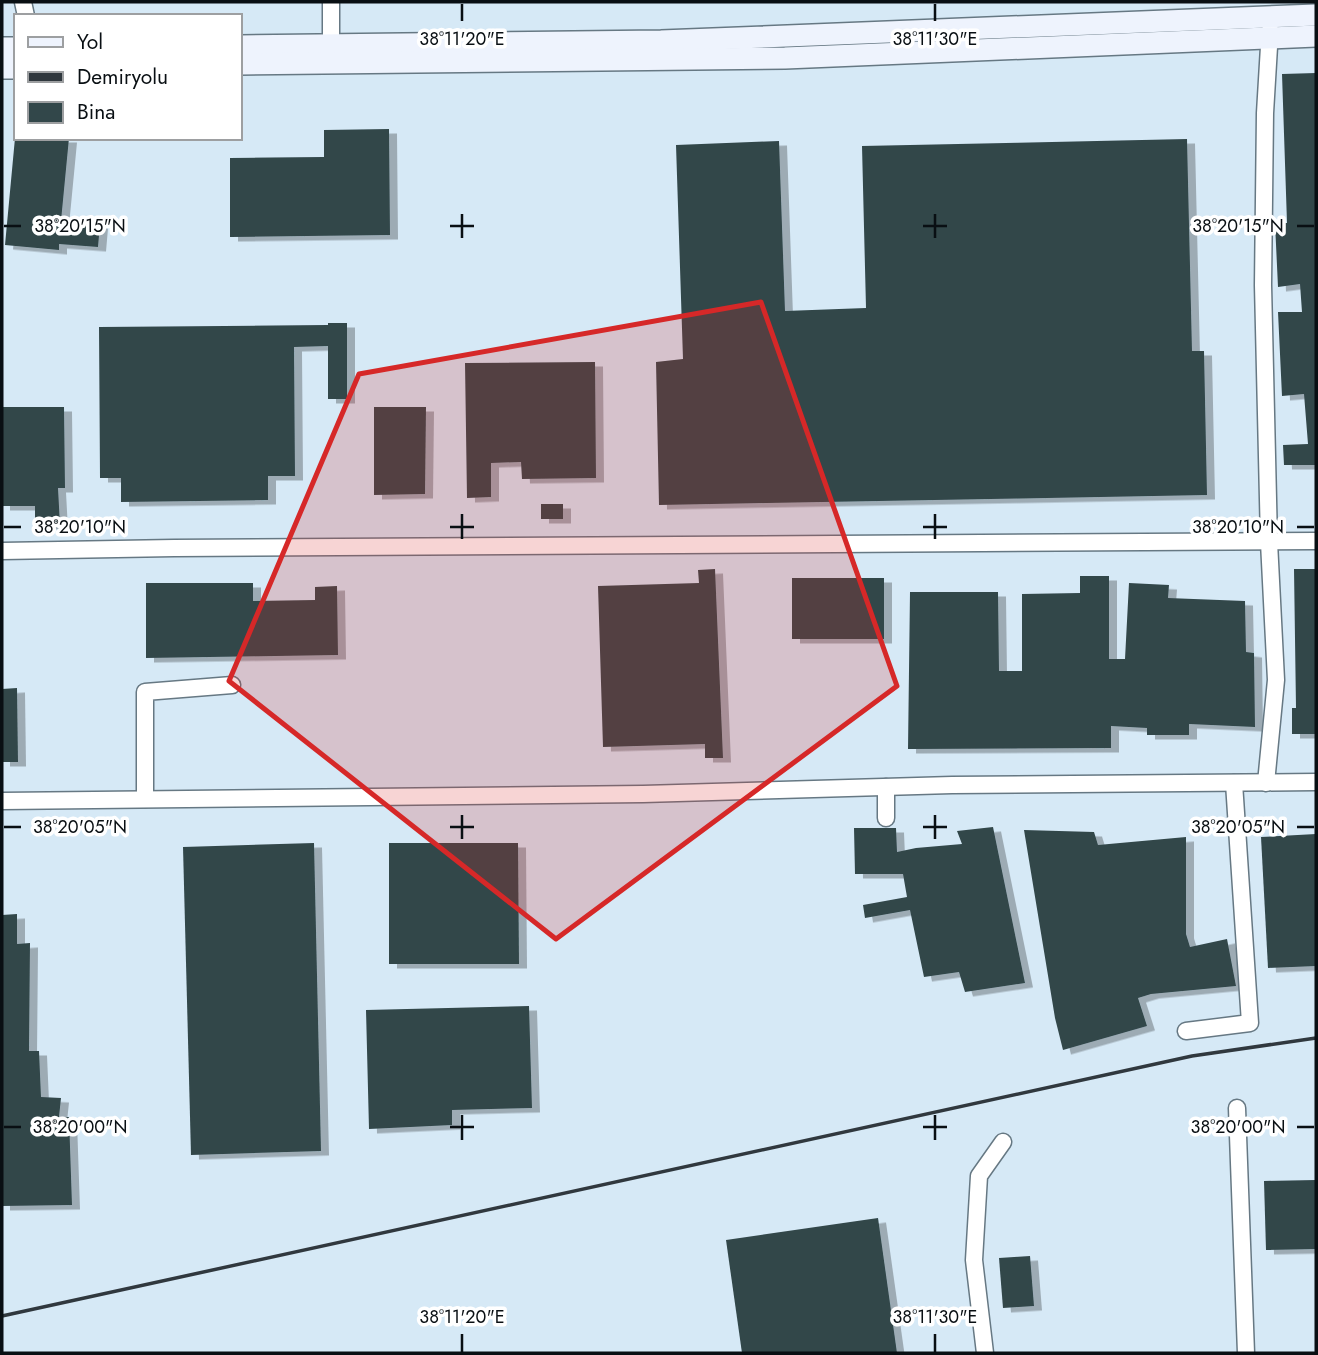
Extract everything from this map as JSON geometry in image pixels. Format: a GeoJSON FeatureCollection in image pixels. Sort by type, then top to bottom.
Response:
{"type":"FeatureCollection","features":[{"type":"Feature","properties":{"kind":"main road"},"geometry":{"type":"LineString","coordinates":[[242,46],[331,54],[785,58],[1270,27],[1316,15]]}},
{"type":"Feature","properties":{"kind":"main road"},"geometry":{"type":"LineString","coordinates":[[1270,27],[1316,36]]}},
{"type":"Feature","properties":{"kind":"main road"},"geometry":{"type":"LineString","coordinates":[[242,64],[331,54]]}},
{"type":"Feature","properties":{"kind":"street"},"geometry":{"type":"LineString","coordinates":[[331,2],[331,54]]}},
{"type":"Feature","properties":{"kind":"street"},"geometry":{"type":"LineString","coordinates":[[1266,783],[1276,680],[1269,542],[1263,285],[1265,113],[1270,27]]}},
{"type":"Feature","properties":{"kind":"street"},"geometry":{"type":"LineString","coordinates":[[2,551],[1316,541]]}},
{"type":"Feature","properties":{"kind":"street"},"geometry":{"type":"LineString","coordinates":[[145,799],[145,692],[232,685]]}},
{"type":"Feature","properties":{"kind":"street"},"geometry":{"type":"LineString","coordinates":[[2,801],[643,794],[886,787],[1316,782]]}},
{"type":"Feature","properties":{"kind":"street"},"geometry":{"type":"LineString","coordinates":[[1186,1031],[1250,1023],[1234,783]]}},
{"type":"Feature","properties":{"kind":"street"},"geometry":{"type":"LineString","coordinates":[[886,787],[886,818]]}},
{"type":"Feature","properties":{"kind":"street"},"geometry":{"type":"LineString","coordinates":[[1237,1108],[1245,1353]]}},
{"type":"Feature","properties":{"kind":"street"},"geometry":{"type":"LineString","coordinates":[[985,1353],[974,1260],[979,1176],[1003,1142]]}},
{"type":"Feature","properties":{"kind":"highlighted area"},"geometry":{"type":"Polygon","coordinates":[[[761,302],[897,686],[556,939],[229,681],[359,374],[761,302]]]}},
{"type":"Feature","properties":{"kind":"building"},"geometry":{"type":"Polygon","coordinates":[[[1316,73],[1316,465],[1284,465],[1283,445],[1308,444],[1304,394],[1282,396],[1278,312],[1302,312],[1300,284],[1278,287],[1275,223],[1287,223],[1282,74],[1316,73]]]}},
{"type":"Feature","properties":{"kind":"building"},"geometry":{"type":"Polygon","coordinates":[[[389,129],[390,235],[230,237],[230,158],[324,157],[324,130],[389,129]]]}},
{"type":"Feature","properties":{"kind":"building"},"geometry":{"type":"Polygon","coordinates":[[[1187,139],[1192,351],[1204,351],[1207,495],[659,505],[656,362],[683,359],[676,145],[779,141],[785,311],[866,308],[862,146],[1187,139]]]}},
{"type":"Feature","properties":{"kind":"building"},"geometry":{"type":"Polygon","coordinates":[[[15,140],[69,140],[61,221],[100,224],[98,247],[59,244],[59,250],[5,245],[15,140]]]}},
{"type":"Feature","properties":{"kind":"building"},"geometry":{"type":"Polygon","coordinates":[[[347,323],[347,399],[328,399],[328,346],[294,347],[295,476],[268,476],[268,500],[121,502],[121,478],[100,478],[99,327],[347,323]]]}},
{"type":"Feature","properties":{"kind":"building"},"geometry":{"type":"Polygon","coordinates":[[[595,362],[596,478],[522,479],[521,462],[491,463],[491,497],[467,498],[465,363],[595,362]]]}},
{"type":"Feature","properties":{"kind":"building"},"geometry":{"type":"Polygon","coordinates":[[[2,407],[64,407],[65,488],[58,488],[60,525],[35,525],[35,506],[2,506],[2,407]]]}},
{"type":"Feature","properties":{"kind":"building"},"geometry":{"type":"Polygon","coordinates":[[[374,407],[426,407],[425,494],[374,495],[374,407]]]}},
{"type":"Feature","properties":{"kind":"building"},"geometry":{"type":"Polygon","coordinates":[[[541,504],[563,504],[563,519],[541,519],[541,504]]]}},
{"type":"Feature","properties":{"kind":"building"},"geometry":{"type":"Polygon","coordinates":[[[715,569],[723,758],[705,758],[705,744],[603,747],[598,586],[699,583],[698,570],[715,569]]]}},
{"type":"Feature","properties":{"kind":"building"},"geometry":{"type":"Polygon","coordinates":[[[1294,569],[1316,569],[1316,734],[1292,734],[1292,708],[1296,708],[1294,569]]]}},
{"type":"Feature","properties":{"kind":"building"},"geometry":{"type":"Polygon","coordinates":[[[1080,576],[1109,576],[1109,659],[1125,659],[1129,583],[1169,585],[1168,598],[1245,601],[1246,652],[1254,653],[1255,727],[1189,724],[1189,735],[1147,735],[1147,728],[1111,726],[1111,748],[908,749],[910,592],[998,592],[999,671],[1022,671],[1022,594],[1080,593],[1080,576]]]}},
{"type":"Feature","properties":{"kind":"building"},"geometry":{"type":"Polygon","coordinates":[[[792,578],[884,578],[884,639],[792,639],[792,578]]]}},
{"type":"Feature","properties":{"kind":"building"},"geometry":{"type":"Polygon","coordinates":[[[146,583],[253,583],[253,601],[315,600],[315,587],[337,586],[338,655],[146,658],[146,583]]]}},
{"type":"Feature","properties":{"kind":"building"},"geometry":{"type":"Polygon","coordinates":[[[17,688],[18,762],[2,762],[2,689],[17,688]]]}},
{"type":"Feature","properties":{"kind":"building"},"geometry":{"type":"Polygon","coordinates":[[[993,827],[1025,983],[965,992],[959,972],[924,977],[910,910],[865,918],[863,905],[907,897],[903,874],[855,874],[854,828],[896,828],[897,852],[962,844],[957,831],[993,827]]]}},
{"type":"Feature","properties":{"kind":"building"},"geometry":{"type":"Polygon","coordinates":[[[1024,830],[1094,832],[1098,845],[1186,837],[1186,934],[1190,947],[1227,939],[1236,986],[1151,994],[1138,998],[1147,1026],[1063,1050],[1055,1018],[1024,830]]]}},
{"type":"Feature","properties":{"kind":"building"},"geometry":{"type":"Polygon","coordinates":[[[1316,834],[1316,966],[1268,968],[1261,837],[1316,834]]]}},
{"type":"Feature","properties":{"kind":"building"},"geometry":{"type":"Polygon","coordinates":[[[314,843],[321,1151],[191,1155],[183,847],[314,843]]]}},
{"type":"Feature","properties":{"kind":"building"},"geometry":{"type":"Polygon","coordinates":[[[389,843],[518,843],[519,964],[389,964],[389,843]]]}},
{"type":"Feature","properties":{"kind":"building"},"geometry":{"type":"Polygon","coordinates":[[[17,914],[17,944],[30,943],[29,1051],[39,1051],[41,1097],[61,1098],[59,1117],[69,1117],[72,1205],[2,1206],[2,915],[17,914]]]}},
{"type":"Feature","properties":{"kind":"building"},"geometry":{"type":"Polygon","coordinates":[[[529,1006],[532,1108],[452,1110],[452,1125],[369,1129],[366,1010],[529,1006]]]}},
{"type":"Feature","properties":{"kind":"building"},"geometry":{"type":"Polygon","coordinates":[[[1316,1180],[1316,1249],[1266,1250],[1264,1181],[1316,1180]]]}},
{"type":"Feature","properties":{"kind":"building"},"geometry":{"type":"Polygon","coordinates":[[[878,1218],[897,1353],[742,1353],[726,1240],[878,1218]]]}},
{"type":"Feature","properties":{"kind":"building"},"geometry":{"type":"Polygon","coordinates":[[[1030,1256],[1034,1306],[1003,1308],[999,1258],[1030,1256]]]}},
{"type":"Feature","properties":{"kind":"railway"},"geometry":{"type":"LineString","coordinates":[[2,1316],[1192,1056],[1316,1038]]}}]}
